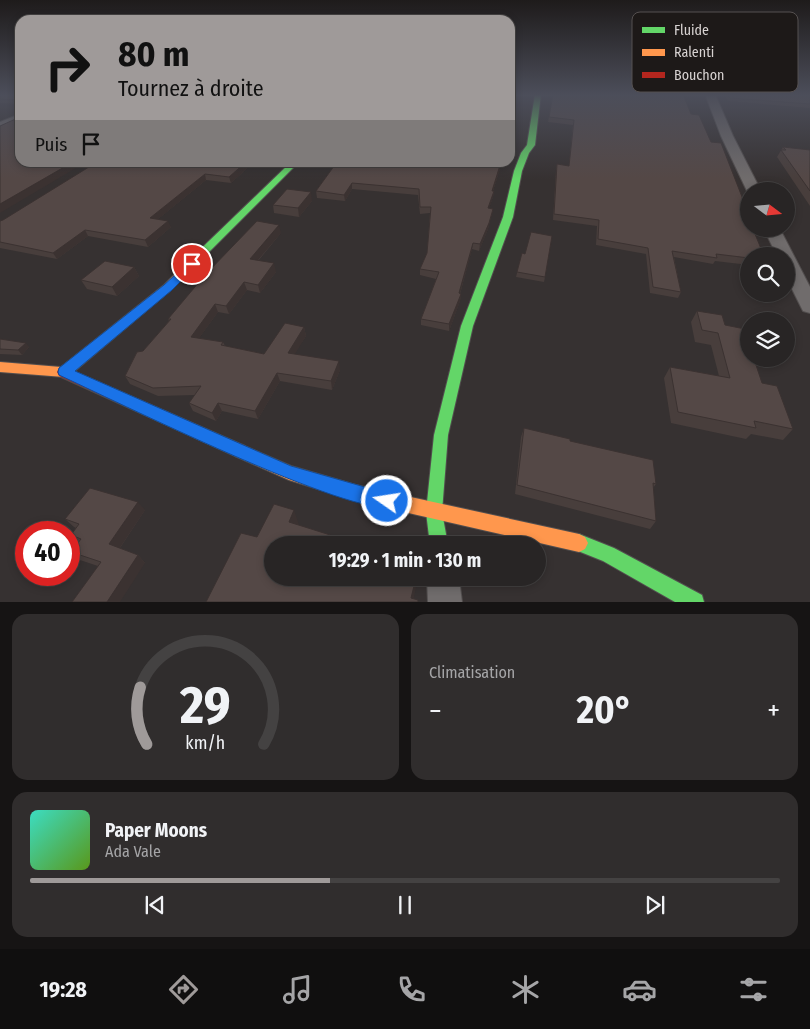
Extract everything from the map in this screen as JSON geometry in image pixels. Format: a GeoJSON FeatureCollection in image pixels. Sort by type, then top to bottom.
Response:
{"type":"FeatureCollection","features":[{"type":"Feature","properties":{"kind":"street"},"geometry":{"type":"LineString","coordinates":[[438,536],[434,512],[441,435],[468,326],[508,217],[518,171],[525,153],[531,145],[534,122]]}},
{"type":"Feature","properties":{"kind":"street"},"geometry":{"type":"LineString","coordinates":[[721,122],[750,182]]}},
{"type":"Feature","properties":{"kind":"street"},"geometry":{"type":"LineString","coordinates":[[64,372],[168,288],[291,167]]}},
{"type":"Feature","properties":{"kind":"street"},"geometry":{"type":"LineString","coordinates":[[795,275],[810,306]]}},
{"type":"Feature","properties":{"kind":"street"},"geometry":{"type":"LineString","coordinates":[[0,368],[64,372],[289,473],[356,493],[434,512],[534,531],[575,542],[608,554],[695,602]]}},
{"type":"Feature","properties":{"kind":"street"},"geometry":{"type":"LineString","coordinates":[[443,586],[444,602]]}},
{"type":"Feature","properties":{"kind":"building"},"geometry":{"type":"Polygon","coordinates":[[[9,122],[15,122],[15,167],[64,167],[0,204],[0,126],[9,122]]]}},
{"type":"Feature","properties":{"kind":"building"},"geometry":{"type":"Polygon","coordinates":[[[574,122],[702,122],[711,142],[721,143],[740,192],[740,238],[757,238],[760,247],[740,247],[740,257],[716,254],[717,258],[672,251],[681,292],[653,287],[648,248],[598,239],[599,220],[554,214],[557,164],[569,166],[574,122]]]}},
{"type":"Feature","properties":{"kind":"building"},"geometry":{"type":"Polygon","coordinates":[[[783,147],[810,150],[810,191],[781,150],[786,150],[783,147]]]}},
{"type":"Feature","properties":{"kind":"building"},"geometry":{"type":"Polygon","coordinates":[[[89,167],[240,167],[229,177],[205,174],[150,218],[168,221],[145,240],[85,230],[53,253],[0,242],[0,221],[89,167]]]}},
{"type":"Feature","properties":{"kind":"building"},"geometry":{"type":"Polygon","coordinates":[[[333,167],[499,167],[488,208],[493,209],[489,223],[480,244],[473,243],[459,293],[461,294],[449,324],[421,319],[439,272],[420,269],[427,253],[431,207],[420,207],[419,189],[352,183],[344,195],[316,191],[333,167]]]}},
{"type":"Feature","properties":{"kind":"building"},"geometry":{"type":"Polygon","coordinates":[[[287,189],[311,192],[298,208],[273,205],[287,189]]]}},
{"type":"Feature","properties":{"kind":"building"},"geometry":{"type":"Polygon","coordinates":[[[257,221],[279,225],[250,259],[274,263],[258,285],[244,282],[226,306],[215,304],[191,337],[223,342],[221,345],[264,354],[285,323],[304,327],[288,353],[339,361],[331,381],[277,373],[255,411],[218,403],[212,413],[189,403],[201,386],[153,388],[125,376],[137,352],[143,351],[205,275],[257,221]]]}},
{"type":"Feature","properties":{"kind":"building"},"geometry":{"type":"Polygon","coordinates":[[[531,232],[552,236],[545,277],[517,272],[522,253],[525,254],[531,232]]]}},
{"type":"Feature","properties":{"kind":"building"},"geometry":{"type":"Polygon","coordinates":[[[105,261],[134,267],[112,287],[81,280],[105,261]]]}},
{"type":"Feature","properties":{"kind":"building"},"geometry":{"type":"Polygon","coordinates":[[[697,311],[722,315],[725,325],[740,328],[740,367],[757,367],[762,383],[777,386],[793,429],[754,421],[756,428],[678,412],[670,367],[730,378],[718,333],[702,330],[697,311]]]}},
{"type":"Feature","properties":{"kind":"building"},"geometry":{"type":"Polygon","coordinates":[[[0,339],[26,343],[18,350],[0,349],[0,339]]]}},
{"type":"Feature","properties":{"kind":"building"},"geometry":{"type":"Polygon","coordinates":[[[524,428],[570,439],[570,441],[653,460],[656,484],[653,483],[656,521],[517,485],[524,428]]]}},
{"type":"Feature","properties":{"kind":"building"},"geometry":{"type":"Polygon","coordinates":[[[90,488],[138,502],[109,544],[138,555],[107,602],[72,602],[101,562],[80,555],[80,521],[65,519],[90,488]]]}},
{"type":"Feature","properties":{"kind":"building"},"geometry":{"type":"Polygon","coordinates":[[[274,504],[294,510],[289,522],[333,536],[264,536],[264,586],[414,586],[411,598],[418,600],[418,602],[206,602],[241,533],[257,537],[274,504]]]}},
{"type":"Feature","properties":{"kind":"traffic: fast"},"geometry":{"type":"LineString","coordinates":[[438,536],[434,512],[441,435],[467,326],[508,217],[518,171],[525,153],[531,145],[534,122]]}},
{"type":"Feature","properties":{"kind":"traffic: fast"},"geometry":{"type":"LineString","coordinates":[[187,268],[291,167]]}},
{"type":"Feature","properties":{"kind":"traffic: fast"},"geometry":{"type":"LineString","coordinates":[[579,543],[608,554],[695,602]]}},
{"type":"Feature","properties":{"kind":"traffic: slow"},"geometry":{"type":"LineString","coordinates":[[0,367],[64,372],[168,287],[187,268]]}},
{"type":"Feature","properties":{"kind":"traffic: slow"},"geometry":{"type":"LineString","coordinates":[[240,451],[289,473],[356,493],[579,543]]}},
{"type":"Feature","properties":{"kind":"traffic: jam"},"geometry":{"type":"LineString","coordinates":[[64,372],[240,451]]}},
{"type":"Feature","properties":{"kind":"route"},"geometry":{"type":"LineString","coordinates":[[192,264],[168,288],[64,372],[289,473],[387,501]]}}]}
